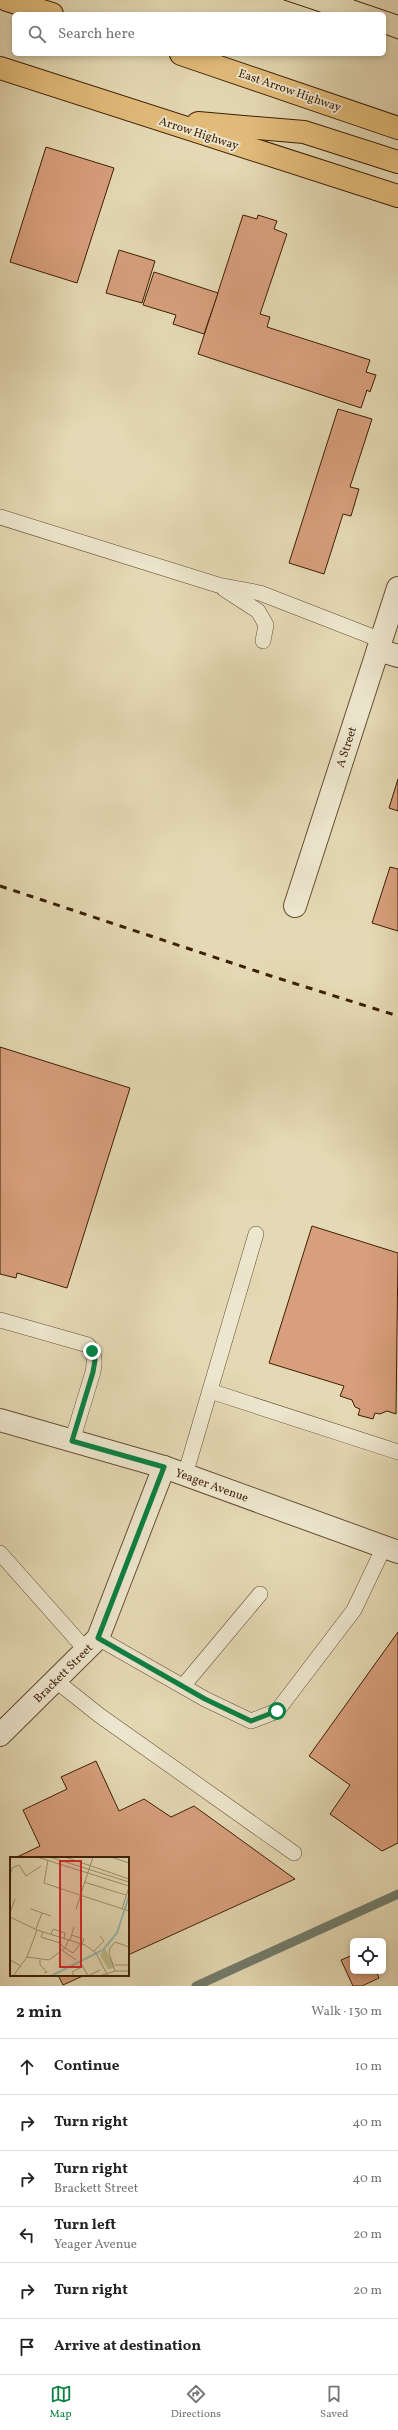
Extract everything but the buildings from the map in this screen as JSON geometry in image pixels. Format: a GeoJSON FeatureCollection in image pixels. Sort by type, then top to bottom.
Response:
{"type":"FeatureCollection","features":[{"type":"Feature","properties":{"kind":"main road"},"geometry":{"type":"LineString","coordinates":[[7,0],[46,12]]}},
{"type":"Feature","properties":{"kind":"main road","name":"East Arrow Highway"},"geometry":{"type":"LineString","coordinates":[[187,56],[398,128]]}},
{"type":"Feature","properties":{"kind":"main road","name":"Arrow Highway"},"geometry":{"type":"LineString","coordinates":[[0,68],[398,196]]}},
{"type":"Feature","properties":{"kind":"main road"},"geometry":{"type":"LineString","coordinates":[[159,120],[304,132],[398,162]]}},
{"type":"Feature","properties":{"kind":"street","name":"A Street"},"geometry":{"type":"LineString","coordinates":[[294,906],[386,649],[398,588]]}},
{"type":"Feature","properties":{"kind":"street","name":"Yeager Avenue"},"geometry":{"type":"LineString","coordinates":[[0,1420],[164,1467],[391,1549]]}},
{"type":"Feature","properties":{"kind":"street","name":"Brackett Street"},"geometry":{"type":"LineString","coordinates":[[0,1735],[92,1644],[164,1467]]}},
{"type":"Feature","properties":{"kind":"lane"},"geometry":{"type":"LineString","coordinates":[[0,517],[218,585],[260,593],[386,649]]}},
{"type":"Feature","properties":{"kind":"lane"},"geometry":{"type":"LineString","coordinates":[[218,585],[258,611],[266,625],[263,641]]}},
{"type":"Feature","properties":{"kind":"lane"},"geometry":{"type":"LineString","coordinates":[[185,1475],[256,1234]]}},
{"type":"Feature","properties":{"kind":"lane"},"geometry":{"type":"LineString","coordinates":[[0,1320],[88,1345],[92,1351],[95,1360],[93,1372],[72,1441]]}},
{"type":"Feature","properties":{"kind":"lane"},"geometry":{"type":"LineString","coordinates":[[210,1391],[398,1452]]}},
{"type":"Feature","properties":{"kind":"lane"},"geometry":{"type":"LineString","coordinates":[[0,1553],[92,1644],[183,1686],[251,1721],[277,1711],[354,1610],[391,1549]]}},
{"type":"Feature","properties":{"kind":"lane"},"geometry":{"type":"LineString","coordinates":[[183,1686],[260,1594]]}},
{"type":"Feature","properties":{"kind":"lane"},"geometry":{"type":"LineString","coordinates":[[55,1680],[105,1720],[294,1853]]}},
{"type":"Feature","properties":{"kind":"waterway"},"geometry":{"type":"LineString","coordinates":[[196,1986],[398,1894]]}},
{"type":"Feature","properties":{"kind":"tram line"},"geometry":{"type":"LineString","coordinates":[[284,0],[320,12]]}},
{"type":"Feature","properties":{"kind":"tram line"},"geometry":{"type":"LineString","coordinates":[[354,0],[398,15]]}},
{"type":"Feature","properties":{"kind":"tram line"},"geometry":{"type":"LineString","coordinates":[[386,35],[398,39]]}},
{"type":"Feature","properties":{"kind":"railway"},"geometry":{"type":"LineString","coordinates":[[0,886],[271,976],[398,1016]]}},
{"type":"Feature","properties":{"kind":"route"},"geometry":{"type":"LineString","coordinates":[[92,1351],[95,1360],[93,1372],[72,1441],[164,1467],[98,1638],[205,1699],[251,1721],[277,1711]]}}]}
